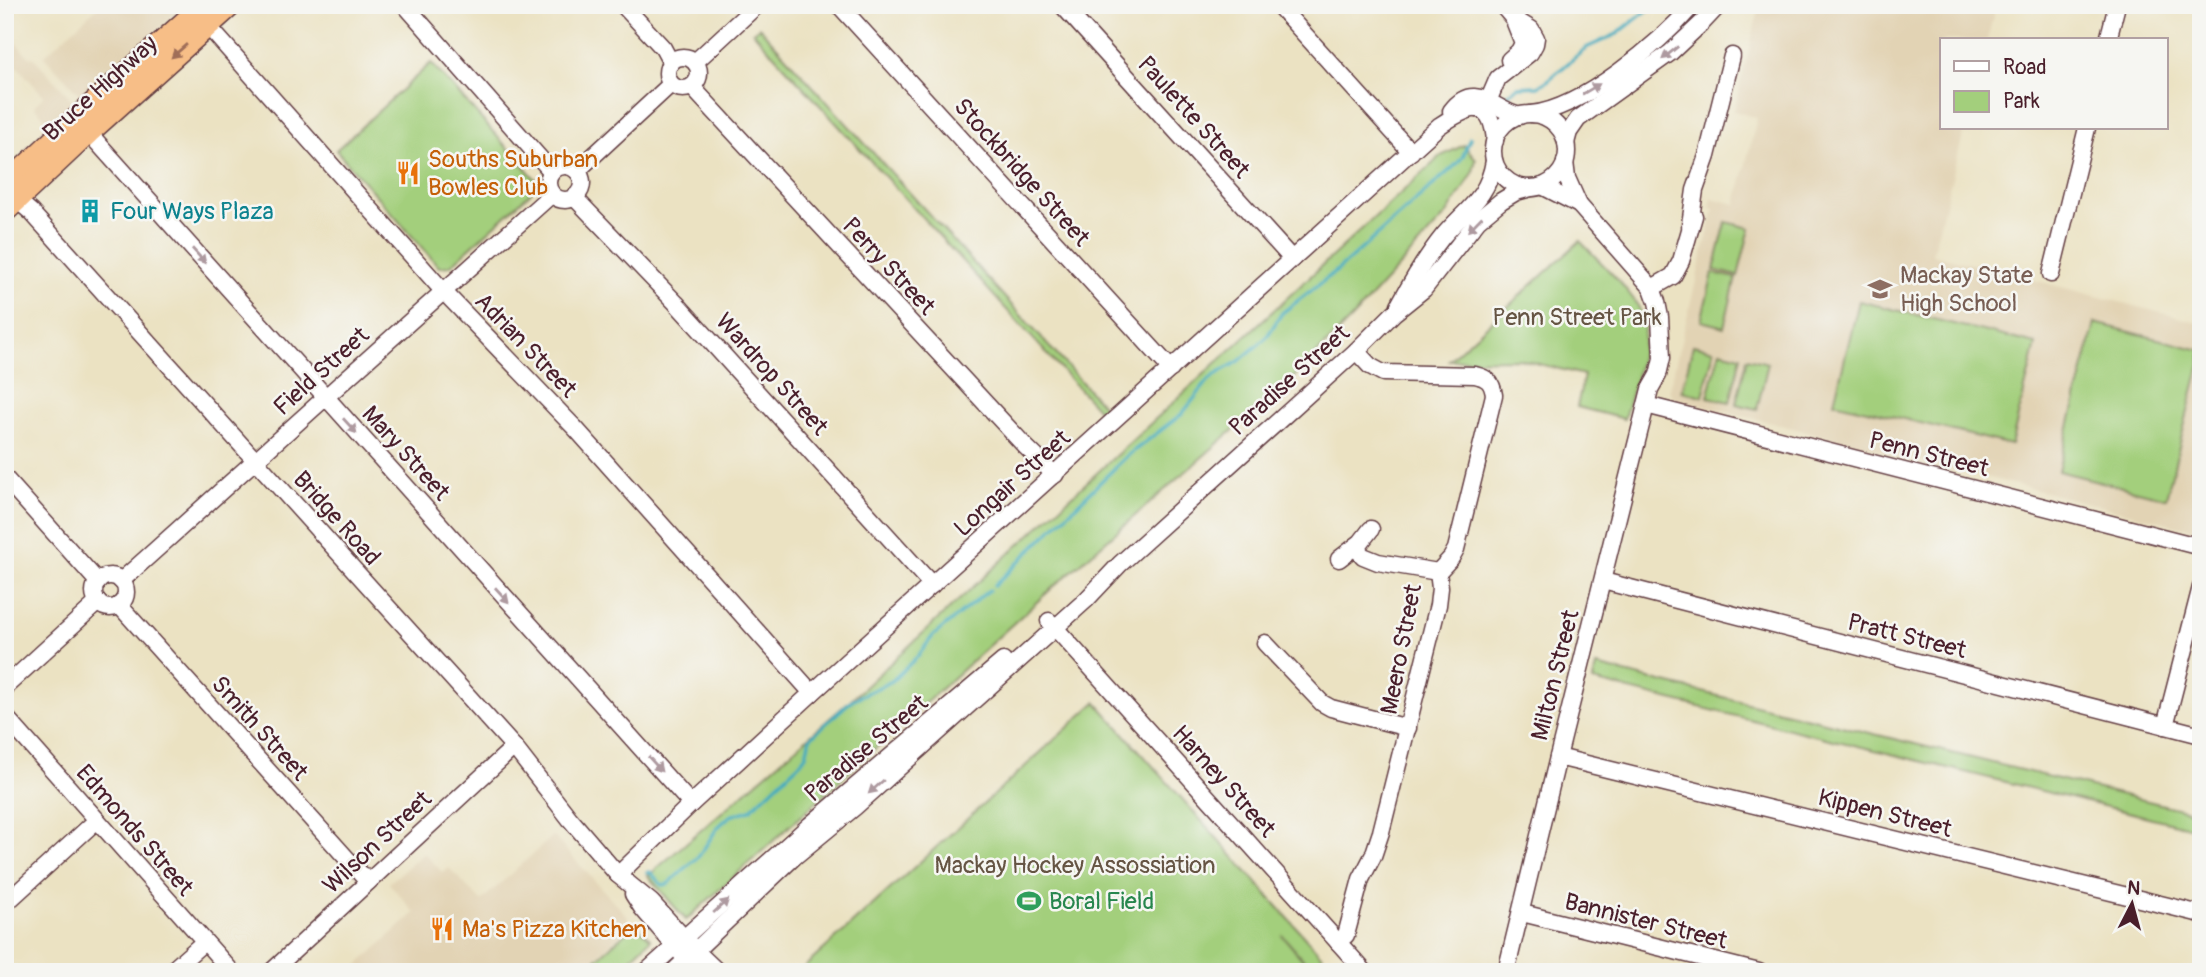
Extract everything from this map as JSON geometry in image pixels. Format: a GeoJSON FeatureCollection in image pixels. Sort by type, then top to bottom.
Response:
{"type":"FeatureCollection","features":[{"type":"Feature","properties":{"kind":"highway","name":"Bruce Highway"},"geometry":{"type":"LineString","coordinates":[[8,197],[38,157],[86,111],[203,11],[230,5]]}},
{"type":"Feature","properties":{"kind":"highway","name":"Bruce Highway"},"geometry":{"type":"LineString","coordinates":[[8,197],[88,132],[203,11]]}},
{"type":"Feature","properties":{"kind":"highway"},"geometry":{"type":"LineString","coordinates":[[5,160],[25,161],[38,157]]}},
{"type":"Feature","properties":{"kind":"street"},"geometry":{"type":"LineString","coordinates":[[405,5],[552,172]]}},
{"type":"Feature","properties":{"kind":"street"},"geometry":{"type":"LineString","coordinates":[[623,5],[663,48],[671,63]]}},
{"type":"Feature","properties":{"kind":"street"},"geometry":{"type":"LineString","coordinates":[[695,62],[757,5]]}},
{"type":"Feature","properties":{"kind":"street","name":"Stockbridge Street"},"geometry":{"type":"LineString","coordinates":[[839,5],[1171,369]]}},
{"type":"Feature","properties":{"kind":"street","name":"Paulette Street"},"geometry":{"type":"LineString","coordinates":[[1062,5],[1292,259]]}},
{"type":"Feature","properties":{"kind":"street"},"geometry":{"type":"LineString","coordinates":[[1278,5],[1411,152]]}},
{"type":"Feature","properties":{"kind":"street","name":"Longair Street"},"geometry":{"type":"LineString","coordinates":[[622,879],[691,804],[1439,127],[1459,102],[1465,99],[1482,102],[1498,78],[1535,47],[1532,30],[1513,18],[1502,5]]}},
{"type":"Feature","properties":{"kind":"street"},"geometry":{"type":"LineString","coordinates":[[1495,141],[1506,123],[1524,115],[1557,107],[1605,81],[1651,47],[1675,26],[1693,5]]}},
{"type":"Feature","properties":{"kind":"street"},"geometry":{"type":"LineString","coordinates":[[1718,5],[1670,53],[1590,108],[1569,132],[1566,143],[1567,178],[1578,205],[1652,288],[1673,276],[1681,261],[1690,225],[1692,200],[1707,156],[1732,56]]}},
{"type":"Feature","properties":{"kind":"street"},"geometry":{"type":"LineString","coordinates":[[2109,38],[2117,5]]}},
{"type":"Feature","properties":{"kind":"street","name":"Adrian Street"},"geometry":{"type":"LineString","coordinates":[[203,11],[444,292],[576,429],[812,693]]}},
{"type":"Feature","properties":{"kind":"street"},"geometry":{"type":"LineString","coordinates":[[678,58],[695,62],[699,76],[692,87],[681,89],[671,84],[667,72],[671,63],[678,58]]}},
{"type":"Feature","properties":{"kind":"street"},"geometry":{"type":"LineString","coordinates":[[577,171],[671,84]]}},
{"type":"Feature","properties":{"kind":"street","name":"Perry Street"},"geometry":{"type":"LineString","coordinates":[[692,87],[1055,475]]}},
{"type":"Feature","properties":{"kind":"street"},"geometry":{"type":"LineString","coordinates":[[1482,102],[1506,112],[1541,116],[1561,131],[1566,143]]}},
{"type":"Feature","properties":{"kind":"street"},"geometry":{"type":"LineString","coordinates":[[1482,102],[1493,126],[1494,161],[1504,178],[1512,183],[1536,187],[1578,205]]}},
{"type":"Feature","properties":{"kind":"street"},"geometry":{"type":"LineString","coordinates":[[2051,274],[2087,130]]}},
{"type":"Feature","properties":{"kind":"street","name":"Mary Street"},"geometry":{"type":"LineString","coordinates":[[88,132],[691,804]]}},
{"type":"Feature","properties":{"kind":"street","name":"Paradise Street"},"geometry":{"type":"LineString","coordinates":[[1394,313],[1411,282],[1443,236],[1486,189],[1494,161]]}},
{"type":"Feature","properties":{"kind":"street"},"geometry":{"type":"LineString","coordinates":[[1536,187],[1552,181],[1565,162]]}},
{"type":"Feature","properties":{"kind":"street"},"geometry":{"type":"LineString","coordinates":[[566,166],[577,171],[582,185],[574,197],[563,200],[552,194],[548,182],[552,172],[566,166]]}},
{"type":"Feature","properties":{"kind":"street","name":"Paradise Street"},"geometry":{"type":"LineString","coordinates":[[673,972],[810,825],[1052,624],[1080,593],[1120,564],[1356,351],[1394,313],[1424,289],[1478,220],[1516,192],[1536,187]]}},
{"type":"Feature","properties":{"kind":"street","name":"Field Street"},"geometry":{"type":"LineString","coordinates":[[121,581],[552,194]]}},
{"type":"Feature","properties":{"kind":"street","name":"Bridge Road"},"geometry":{"type":"LineString","coordinates":[[8,197],[31,212],[514,747],[570,819],[622,879],[651,902],[688,954],[719,972]]}},
{"type":"Feature","properties":{"kind":"street","name":"Wardrop Street"},"geometry":{"type":"LineString","coordinates":[[574,197],[676,303],[932,585]]}},
{"type":"Feature","properties":{"kind":"street","name":"Milton Street"},"geometry":{"type":"LineString","coordinates":[[1507,972],[1648,397],[1653,356],[1661,341],[1660,317],[1652,288]]}},
{"type":"Feature","properties":{"kind":"street","name":"Meero Street"},"geometry":{"type":"LineString","coordinates":[[1338,942],[1346,935],[1361,879],[1377,845],[1438,605],[1438,572],[1451,558],[1455,549],[1494,394],[1493,386],[1484,377],[1475,374],[1383,373],[1370,366],[1356,351]]}},
{"type":"Feature","properties":{"kind":"street","name":"Penn Street"},"geometry":{"type":"LineString","coordinates":[[1648,397],[2201,547]]}},
{"type":"Feature","properties":{"kind":"street"},"geometry":{"type":"LineString","coordinates":[[5,478],[98,582]]}},
{"type":"Feature","properties":{"kind":"street"},"geometry":{"type":"LineString","coordinates":[[1339,559],[1371,530]]}},
{"type":"Feature","properties":{"kind":"street"},"geometry":{"type":"LineString","coordinates":[[1354,547],[1363,556],[1378,562],[1438,572]]}},
{"type":"Feature","properties":{"kind":"street"},"geometry":{"type":"LineString","coordinates":[[111,576],[121,581],[126,594],[119,605],[108,608],[97,602],[94,591],[98,582],[111,576]]}},
{"type":"Feature","properties":{"kind":"street","name":"Pratt Street"},"geometry":{"type":"LineString","coordinates":[[1603,581],[2201,735]]}},
{"type":"Feature","properties":{"kind":"street"},"geometry":{"type":"LineString","coordinates":[[2165,726],[2201,587]]}},
{"type":"Feature","properties":{"kind":"street"},"geometry":{"type":"LineString","coordinates":[[5,687],[97,602]]}},
{"type":"Feature","properties":{"kind":"street","name":"Smith Street"},"geometry":{"type":"LineString","coordinates":[[119,605],[368,882]]}},
{"type":"Feature","properties":{"kind":"street","name":"Harney Street"},"geometry":{"type":"LineString","coordinates":[[1052,624],[1365,972]]}},
{"type":"Feature","properties":{"kind":"street"},"geometry":{"type":"LineString","coordinates":[[1265,643],[1331,708],[1408,728]]}},
{"type":"Feature","properties":{"kind":"street","name":"Edmonds Street"},"geometry":{"type":"LineString","coordinates":[[5,716],[232,972]]}},
{"type":"Feature","properties":{"kind":"street","name":"Wilson Street"},"geometry":{"type":"LineString","coordinates":[[271,972],[514,747]]}},
{"type":"Feature","properties":{"kind":"street","name":"Kippen Street"},"geometry":{"type":"LineString","coordinates":[[1558,757],[2201,914]]}},
{"type":"Feature","properties":{"kind":"street"},"geometry":{"type":"LineString","coordinates":[[5,904],[97,820]]}},
{"type":"Feature","properties":{"kind":"street","name":"Bannister Street"},"geometry":{"type":"LineString","coordinates":[[1522,914],[1759,972]]}},
{"type":"Feature","properties":{"kind":"street"},"geometry":{"type":"LineString","coordinates":[[170,972],[204,942]]}},
{"type":"Feature","properties":{"kind":"street","name":"Paradise Street"},"geometry":{"type":"LineString","coordinates":[[646,972],[688,954]]}},
{"type":"Feature","properties":{"kind":"shaded area"},"geometry":{"type":"Polygon","coordinates":[[[100,5],[184,5],[83,98],[44,56],[100,5]]]}},
{"type":"Feature","properties":{"kind":"shaded area","name":"Mackay State High School"},"geometry":{"type":"Polygon","coordinates":[[[1760,5],[1996,5],[1988,38],[1940,38],[1940,130],[1964,130],[1932,254],[2201,323],[2201,527],[2195,530],[1674,398],[1669,390],[1714,209],[1710,208],[1712,198],[1736,204],[1757,118],[1734,111],[1760,5]]]}},
{"type":"Feature","properties":{"kind":"shaded area"},"geometry":{"type":"Polygon","coordinates":[[[5,31],[76,104],[52,126],[34,106],[44,96],[15,64],[5,67],[5,31]]]}},
{"type":"Feature","properties":{"kind":"shaded area"},"geometry":{"type":"Polygon","coordinates":[[[553,836],[628,917],[628,927],[580,972],[350,972],[415,913],[389,883],[424,853],[443,873],[449,868],[481,901],[553,836]]]}},
{"type":"Feature","properties":{"kind":"green space"},"geometry":{"type":"Polygon","coordinates":[[[759,27],[1106,409],[1101,413],[753,32],[759,27]]]}},
{"type":"Feature","properties":{"kind":"green space"},"geometry":{"type":"Polygon","coordinates":[[[431,63],[540,184],[450,266],[439,267],[336,150],[431,63]]]}},
{"type":"Feature","properties":{"kind":"green space"},"geometry":{"type":"Polygon","coordinates":[[[1464,145],[1476,159],[1472,175],[1447,214],[1294,377],[1050,590],[686,920],[648,876],[844,706],[1441,156],[1464,145]]]}},
{"type":"Feature","properties":{"kind":"green space"},"geometry":{"type":"Polygon","coordinates":[[[1726,222],[1750,228],[1738,276],[1714,270],[1726,222]]]}},
{"type":"Feature","properties":{"kind":"green space","name":"Penn Street Park"},"geometry":{"type":"Polygon","coordinates":[[[1580,241],[1630,295],[1644,322],[1639,364],[1624,419],[1577,407],[1584,375],[1519,359],[1449,360],[1580,241]]]}},
{"type":"Feature","properties":{"kind":"green space"},"geometry":{"type":"Polygon","coordinates":[[[1713,273],[1736,278],[1724,327],[1701,321],[1713,273]]]}},
{"type":"Feature","properties":{"kind":"green space"},"geometry":{"type":"Polygon","coordinates":[[[1859,301],[2036,344],[2011,445],[1834,402],[1859,301]]]}},
{"type":"Feature","properties":{"kind":"green space"},"geometry":{"type":"Polygon","coordinates":[[[2095,323],[2201,350],[2201,360],[2166,498],[2058,471],[2095,323]]]}},
{"type":"Feature","properties":{"kind":"green space"},"geometry":{"type":"Polygon","coordinates":[[[1693,345],[1714,350],[1703,396],[1682,391],[1693,345]]]}},
{"type":"Feature","properties":{"kind":"green space"},"geometry":{"type":"Polygon","coordinates":[[[1720,351],[1741,356],[1730,402],[1708,397],[1720,351]]]}},
{"type":"Feature","properties":{"kind":"green space"},"geometry":{"type":"Polygon","coordinates":[[[1747,358],[1768,363],[1757,409],[1736,404],[1747,358]]]}},
{"type":"Feature","properties":{"kind":"green space"},"geometry":{"type":"Polygon","coordinates":[[[1596,666],[2201,814],[2201,830],[1593,681],[1596,666]]]}},
{"type":"Feature","properties":{"kind":"green space","name":"Mackay Hockey Assossiation"},"geometry":{"type":"Polygon","coordinates":[[[1096,702],[1336,972],[1314,972],[1282,935],[1313,972],[799,972],[1096,702]]]}},
{"type":"Feature","properties":{"kind":"green space"},"geometry":{"type":"Polygon","coordinates":[[[635,924],[651,939],[617,972],[582,972],[635,924]]]}},
{"type":"Feature","properties":{"kind":"waterway"},"geometry":{"type":"LineString","coordinates":[[1507,95],[1518,87],[1538,86],[1546,82],[1586,48],[1617,34],[1654,5]]}},
{"type":"Feature","properties":{"kind":"waterway"},"geometry":{"type":"LineString","coordinates":[[994,586],[1127,456],[1182,414],[1209,380],[1238,362],[1266,338],[1282,313],[1339,269],[1458,163],[1470,138]]}},
{"type":"Feature","properties":{"kind":"waterway"},"geometry":{"type":"LineString","coordinates":[[647,873],[650,872],[662,885],[668,884],[699,856],[718,827],[730,816],[750,810],[801,762],[806,755],[810,738],[852,700],[892,681],[918,656],[933,636],[989,590]]}},
{"type":"Feature","properties":{"kind":"place","name":"Souths Suburban Bowles Club"},"geometry":{"type":"Point","coordinates":[408,173]}},
{"type":"Feature","properties":{"kind":"place","name":"Four Ways Plaza"},"geometry":{"type":"Point","coordinates":[90,211]}},
{"type":"Feature","properties":{"kind":"place","name":"Mackay State High School"},"geometry":{"type":"Point","coordinates":[1880,289]}},
{"type":"Feature","properties":{"kind":"place","name":"Boral Field"},"geometry":{"type":"Point","coordinates":[1029,901]}},
{"type":"Feature","properties":{"kind":"place","name":"Ma's Pizza Kitchen"},"geometry":{"type":"Point","coordinates":[442,929]}}]}
